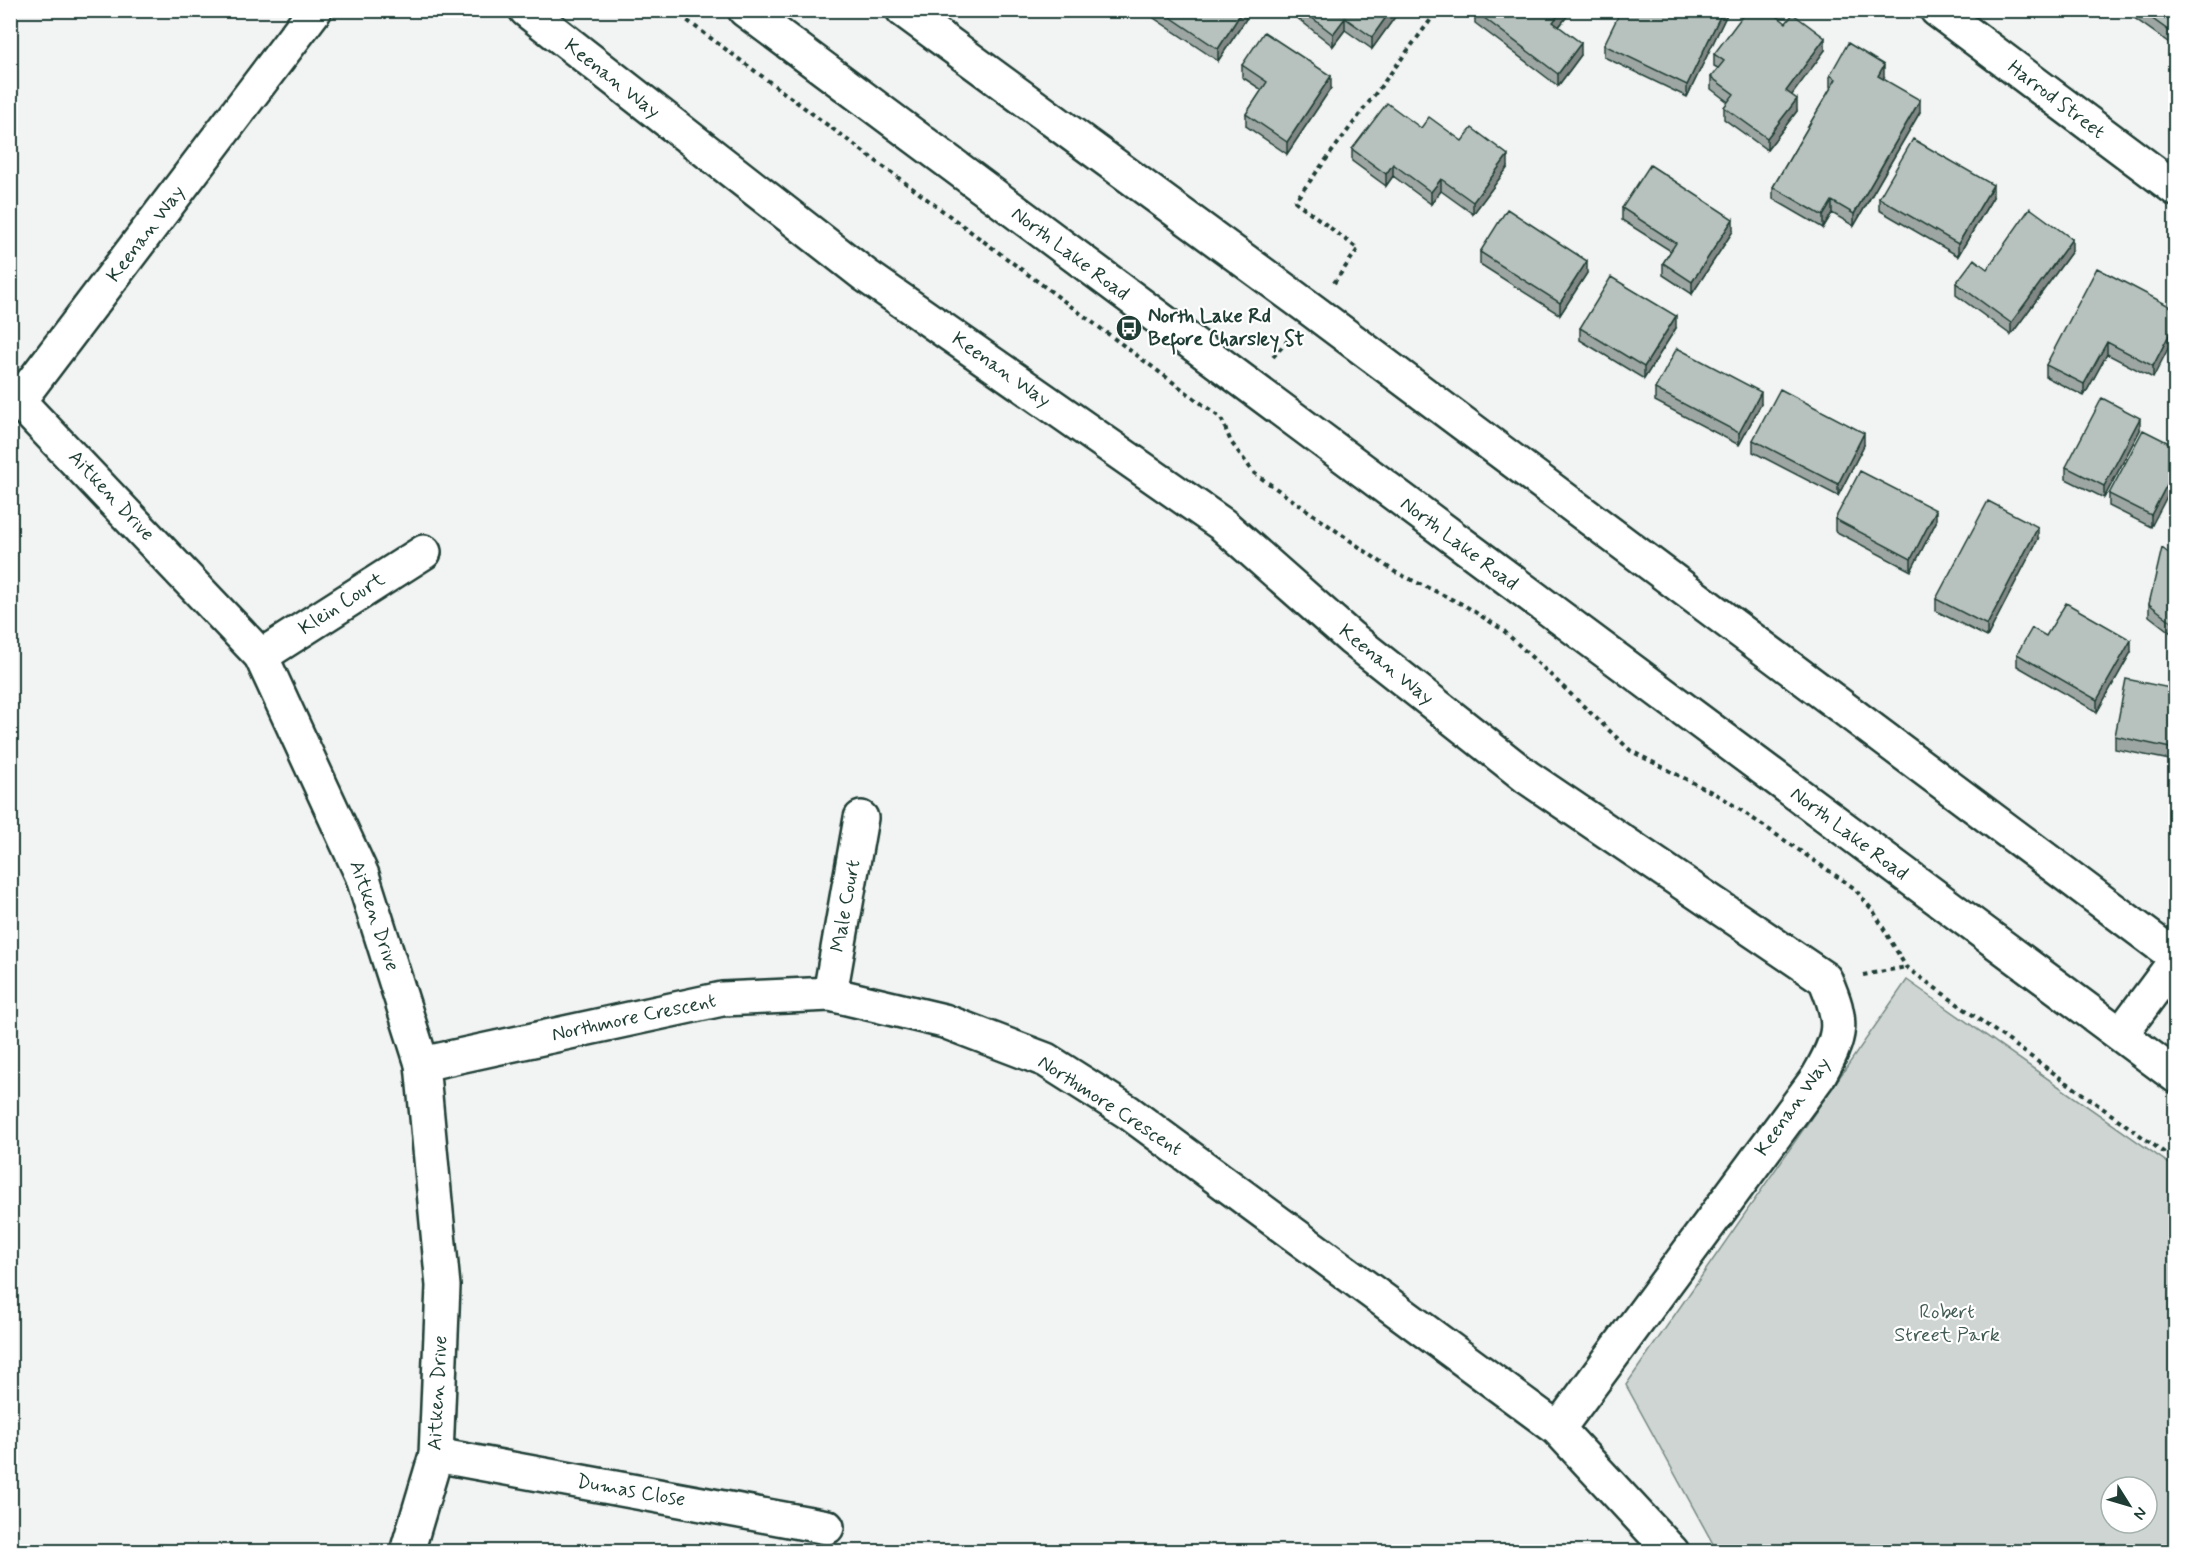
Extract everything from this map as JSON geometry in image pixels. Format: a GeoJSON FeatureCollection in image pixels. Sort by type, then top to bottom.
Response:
{"type":"FeatureCollection","features":[{"type":"Feature","properties":{"kind":"street","name":"Keenan Way"},"geometry":{"type":"LineString","coordinates":[[15,396],[315,10]]}},
{"type":"Feature","properties":{"kind":"street","name":"Keenan Way"},"geometry":{"type":"LineString","coordinates":[[526,10],[865,275],[1223,525],[1351,638],[1527,777],[1825,979],[1837,1008],[1836,1045],[1818,1077],[1558,1429]]}},
{"type":"Feature","properties":{"kind":"street","name":"North Lake Road"},"geometry":{"type":"LineString","coordinates":[[745,10],[1247,387],[2175,1076]]}},
{"type":"Feature","properties":{"kind":"street"},"geometry":{"type":"LineString","coordinates":[[903,10],[1313,311],[2175,959],[2121,1034]]}},
{"type":"Feature","properties":{"kind":"street","name":"Harrod Street"},"geometry":{"type":"LineString","coordinates":[[1937,10],[2175,189]]}},
{"type":"Feature","properties":{"kind":"street","name":"Aitken Drive"},"geometry":{"type":"LineString","coordinates":[[15,396],[261,656],[362,875],[422,1064],[443,1286],[436,1455],[407,1551]]}},
{"type":"Feature","properties":{"kind":"street","name":"Klein Court"},"geometry":{"type":"LineString","coordinates":[[261,656],[424,552]]}},
{"type":"Feature","properties":{"kind":"street","name":"Male Court"},"geometry":{"type":"LineString","coordinates":[[830,994],[861,818]]}},
{"type":"Feature","properties":{"kind":"street","name":"Northmore Crescent"},"geometry":{"type":"LineString","coordinates":[[422,1064],[722,999],[830,994],[944,1021],[1046,1060],[1128,1112],[1558,1429],[1672,1551]]}},
{"type":"Feature","properties":{"kind":"street","name":"Dumas Close"},"geometry":{"type":"LineString","coordinates":[[436,1455],[827,1527]]}},
{"type":"Feature","properties":{"kind":"path"},"geometry":{"type":"LineString","coordinates":[[674,10],[1221,418],[1231,442],[1254,473],[1395,572],[1464,605],[1503,630],[1632,751],[1723,798],[1854,888],[1874,912],[1906,967],[2175,1161]]}},
{"type":"Feature","properties":{"kind":"path"},"geometry":{"type":"LineString","coordinates":[[1221,418],[1313,311],[1358,249],[1295,201],[1438,10]]}},
{"type":"Feature","properties":{"kind":"path"},"geometry":{"type":"LineString","coordinates":[[2169,1156],[2175,1147]]}},
{"type":"Feature","properties":{"kind":"green space","name":"Robert Street Park"},"geometry":{"type":"Polygon","coordinates":[[[1907,980],[2175,1168],[2175,1551],[1717,1551],[1626,1385],[1907,980]]]}},
{"type":"Feature","properties":{"kind":"building"},"geometry":{"type":"Polygon","coordinates":[[[1160,10],[1243,10],[1218,49],[1160,10]]]}},
{"type":"Feature","properties":{"kind":"building"},"geometry":{"type":"Polygon","coordinates":[[[1302,10],[1391,10],[1372,37],[1345,18],[1333,34],[1302,10]]]}},
{"type":"Feature","properties":{"kind":"building"},"geometry":{"type":"Polygon","coordinates":[[[1475,10],[1562,10],[1553,22],[1581,43],[1558,74],[1475,10]]]}},
{"type":"Feature","properties":{"kind":"building"},"geometry":{"type":"Polygon","coordinates":[[[1621,10],[1723,10],[1687,85],[1604,45],[1621,10]]]}},
{"type":"Feature","properties":{"kind":"building"},"geometry":{"type":"Polygon","coordinates":[[[1747,10],[1769,10],[1786,23],[1793,14],[1825,38],[1786,91],[1797,99],[1767,138],[1724,107],[1734,94],[1711,77],[1724,61],[1714,54],[1747,10]]]}},
{"type":"Feature","properties":{"kind":"building"},"geometry":{"type":"Polygon","coordinates":[[[2140,10],[2175,10],[2175,35],[2140,10]]]}},
{"type":"Feature","properties":{"kind":"building"},"geometry":{"type":"Polygon","coordinates":[[[1264,32],[1331,76],[1287,142],[1246,114],[1267,82],[1242,65],[1264,32]]]}},
{"type":"Feature","properties":{"kind":"building"},"geometry":{"type":"Polygon","coordinates":[[[1848,43],[1884,65],[1878,76],[1920,100],[1854,214],[1832,201],[1823,216],[1773,187],[1836,79],[1830,75],[1848,43]]]}},
{"type":"Feature","properties":{"kind":"building"},"geometry":{"type":"Polygon","coordinates":[[[1387,103],[1421,128],[1429,117],[1462,141],[1472,128],[1508,155],[1473,202],[1441,179],[1431,192],[1393,164],[1386,174],[1352,149],[1387,103]]]}},
{"type":"Feature","properties":{"kind":"building"},"geometry":{"type":"Polygon","coordinates":[[[1913,139],[1993,185],[1958,244],[1879,198],[1913,139]]]}},
{"type":"Feature","properties":{"kind":"building"},"geometry":{"type":"Polygon","coordinates":[[[1650,165],[1733,219],[1692,282],[1663,263],[1676,243],[1622,208],[1650,165]]]}},
{"type":"Feature","properties":{"kind":"building"},"geometry":{"type":"Polygon","coordinates":[[[2030,208],[2072,239],[2011,323],[1956,283],[1974,259],[1987,269],[2030,208]]]}},
{"type":"Feature","properties":{"kind":"building"},"geometry":{"type":"Polygon","coordinates":[[[1507,209],[1587,261],[1560,303],[1480,252],[1507,209]]]}},
{"type":"Feature","properties":{"kind":"building"},"geometry":{"type":"Polygon","coordinates":[[[2097,268],[2175,309],[2175,323],[2153,366],[2107,342],[2084,384],[2046,365],[2097,268]]]}},
{"type":"Feature","properties":{"kind":"building"},"geometry":{"type":"Polygon","coordinates":[[[1611,277],[1676,316],[1644,367],[1580,328],[1611,277]]]}},
{"type":"Feature","properties":{"kind":"building"},"geometry":{"type":"Polygon","coordinates":[[[1677,348],[1761,392],[1739,433],[1655,389],[1677,348]]]}},
{"type":"Feature","properties":{"kind":"building"},"geometry":{"type":"Polygon","coordinates":[[[1780,389],[1864,433],[1838,484],[1753,440],[1780,389]]]}},
{"type":"Feature","properties":{"kind":"building"},"geometry":{"type":"Polygon","coordinates":[[[2102,398],[2140,418],[2104,486],[2066,467],[2102,398]]]}},
{"type":"Feature","properties":{"kind":"building"},"geometry":{"type":"Polygon","coordinates":[[[2143,430],[2175,446],[2175,469],[2151,515],[2109,494],[2143,430]]]}},
{"type":"Feature","properties":{"kind":"building"},"geometry":{"type":"Polygon","coordinates":[[[1860,471],[1936,510],[1911,559],[1835,519],[1860,471]]]}},
{"type":"Feature","properties":{"kind":"building"},"geometry":{"type":"Polygon","coordinates":[[[1988,501],[2038,527],[1987,625],[1936,599],[1988,501]]]}},
{"type":"Feature","properties":{"kind":"building"},"geometry":{"type":"Polygon","coordinates":[[[2162,548],[2175,558],[2175,624],[2149,604],[2162,548]]]}},
{"type":"Feature","properties":{"kind":"building"},"geometry":{"type":"Polygon","coordinates":[[[2066,603],[2131,640],[2097,700],[2017,654],[2032,628],[2046,636],[2066,603]]]}},
{"type":"Feature","properties":{"kind":"building"},"geometry":{"type":"Polygon","coordinates":[[[2126,679],[2175,689],[2175,749],[2115,736],[2126,679]]]}},
{"type":"Feature","properties":{"kind":"place","name":"North Lake Rd Before Charsley St"},"geometry":{"type":"Point","coordinates":[1129,328]}}]}
